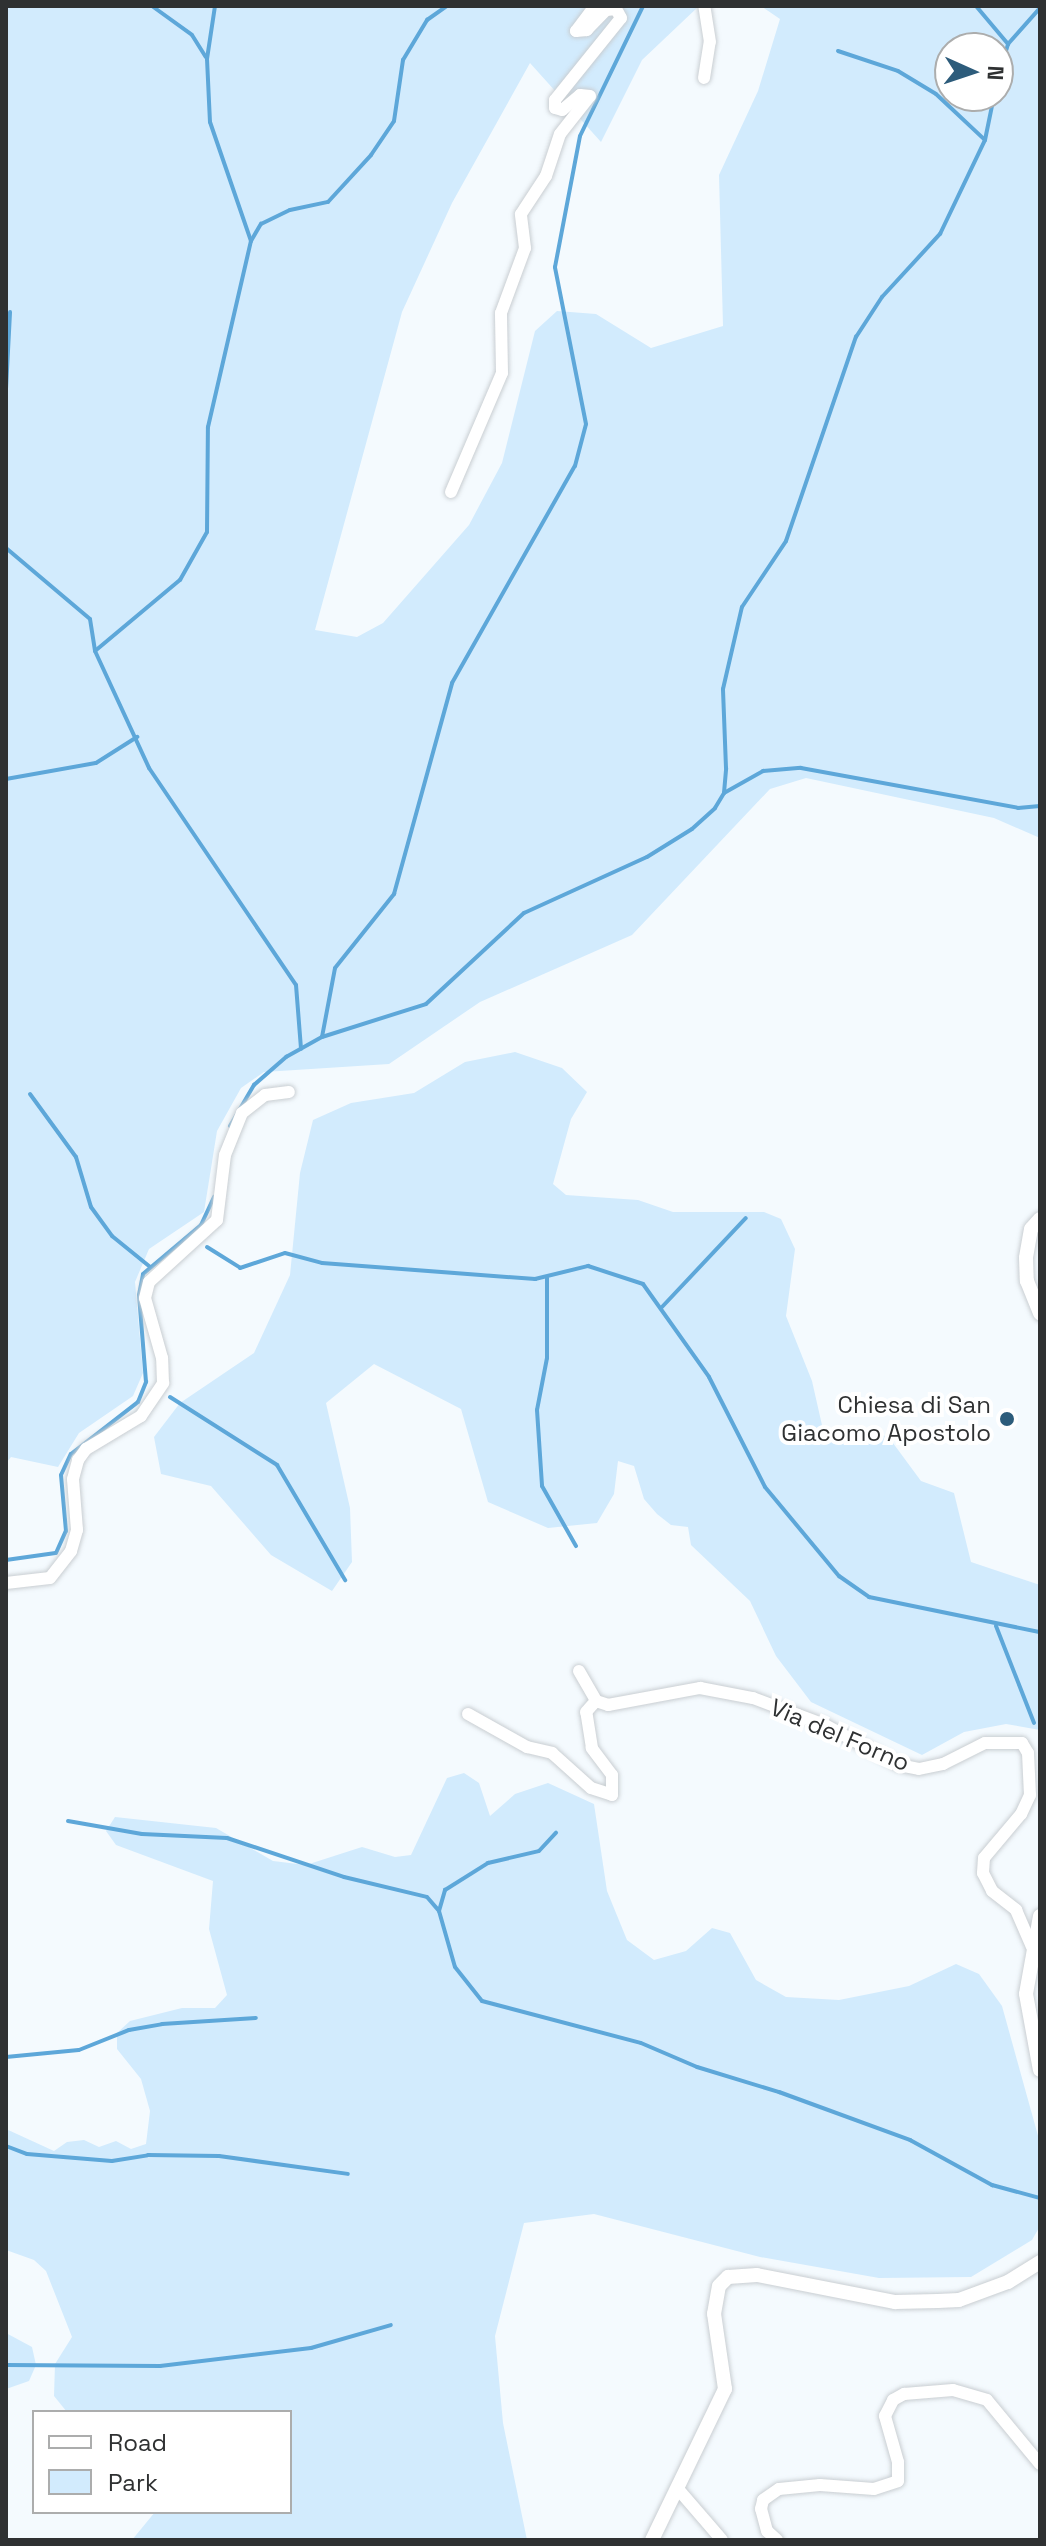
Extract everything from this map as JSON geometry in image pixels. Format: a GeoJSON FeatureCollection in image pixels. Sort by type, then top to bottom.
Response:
{"type":"FeatureCollection","features":[{"type":"Feature","properties":{"kind":"street"},"geometry":{"type":"LineString","coordinates":[[451,492],[502,373],[501,313],[525,248],[521,214],[546,176],[560,134],[590,96],[580,95],[562,110],[555,108],[555,100],[621,18],[616,9],[606,10],[587,30],[576,31],[595,6]]}},
{"type":"Feature","properties":{"kind":"street"},"geometry":{"type":"LineString","coordinates":[[704,6],[710,42],[704,78]]}},
{"type":"Feature","properties":{"kind":"street"},"geometry":{"type":"LineString","coordinates":[[6,1583],[50,1578],[71,1551],[77,1530],[73,1479],[78,1460],[86,1449],[141,1416],[163,1383],[162,1358],[145,1298],[149,1282],[217,1220],[225,1155],[242,1113],[265,1095],[289,1092]]}},
{"type":"Feature","properties":{"kind":"street"},"geometry":{"type":"LineString","coordinates":[[1040,1219],[1031,1229],[1026,1258],[1027,1281],[1040,1314]]}},
{"type":"Feature","properties":{"kind":"street"},"geometry":{"type":"LineString","coordinates":[[468,1714],[527,1747],[552,1753],[591,1788],[612,1795],[612,1775],[592,1748],[586,1712],[596,1701],[579,1671]]}},
{"type":"Feature","properties":{"kind":"street","name":"Via del Forno"},"geometry":{"type":"LineString","coordinates":[[596,1701],[630,1703],[700,1688],[743,1696],[919,1769],[943,1764],[985,1743],[1022,1743],[1028,1753],[1030,1795],[1021,1814],[984,1858],[983,1873],[992,1891],[1016,1910],[1032,1947]]}},
{"type":"Feature","properties":{"kind":"street"},"geometry":{"type":"LineString","coordinates":[[1040,1916],[1027,1983],[1030,2030],[1040,2070]]}},
{"type":"Feature","properties":{"kind":"street"},"geometry":{"type":"LineString","coordinates":[[652,2540],[725,2389],[714,2314],[715,2296],[728,2277],[757,2275],[895,2302],[959,2300],[1008,2282],[1040,2262]]}},
{"type":"Feature","properties":{"kind":"street"},"geometry":{"type":"LineString","coordinates":[[777,2540],[767,2531],[761,2509],[763,2500],[779,2489],[820,2485],[874,2489],[898,2481],[898,2462],[885,2416],[893,2400],[904,2394],[953,2390],[987,2400],[1040,2464]]}},
{"type":"Feature","properties":{"kind":"street"},"geometry":{"type":"LineString","coordinates":[[678,2489],[722,2540]]}},
{"type":"Feature","properties":{"kind":"green space"},"geometry":{"type":"Polygon","coordinates":[[[6,6],[699,6],[642,60],[601,142],[530,63],[452,203],[402,312],[315,630],[357,637],[383,623],[469,525],[502,463],[535,331],[557,311],[596,314],[651,348],[723,326],[719,175],[758,91],[780,19],[761,6],[1040,6],[1040,838],[994,818],[806,778],[770,789],[632,935],[480,1002],[389,1064],[264,1072],[241,1088],[217,1131],[204,1212],[149,1249],[135,1282],[143,1373],[133,1396],[79,1433],[58,1467],[11,1457],[6,1463],[6,6]]]}},
{"type":"Feature","properties":{"kind":"green space"},"geometry":{"type":"Polygon","coordinates":[[[515,1052],[562,1068],[587,1092],[571,1119],[553,1184],[566,1195],[638,1200],[673,1212],[764,1212],[781,1219],[795,1249],[786,1316],[812,1381],[824,1434],[840,1438],[855,1428],[873,1429],[890,1439],[921,1481],[954,1493],[971,1562],[1040,1585],[1040,1730],[1006,1724],[964,1732],[922,1755],[811,1702],[776,1656],[750,1601],[691,1545],[688,1527],[671,1525],[644,1499],[634,1466],[618,1461],[614,1494],[597,1523],[548,1528],[488,1502],[461,1409],[374,1364],[326,1403],[350,1508],[352,1562],[332,1591],[271,1555],[211,1486],[161,1474],[154,1437],[180,1403],[254,1353],[290,1275],[300,1173],[313,1120],[351,1103],[414,1093],[465,1062],[515,1052]]]}},
{"type":"Feature","properties":{"kind":"green space"},"geometry":{"type":"Polygon","coordinates":[[[464,1773],[479,1783],[490,1816],[515,1794],[548,1783],[594,1804],[607,1891],[627,1940],[654,1960],[686,1951],[712,1928],[730,1933],[756,1980],[786,1997],[839,2000],[909,1986],[956,1964],[979,1974],[1002,2006],[1040,2143],[1040,2226],[1032,2240],[971,2277],[879,2278],[760,2257],[594,2214],[524,2223],[495,2336],[503,2423],[527,2540],[132,2540],[153,2514],[292,2514],[292,2410],[65,2410],[54,2396],[55,2364],[72,2337],[46,2271],[34,2260],[6,2250],[6,2129],[54,2151],[67,2142],[84,2140],[99,2147],[116,2141],[131,2149],[146,2144],[150,2111],[141,2079],[117,2049],[117,2033],[130,2021],[182,2008],[215,2008],[227,1995],[209,1929],[213,1881],[116,1845],[106,1831],[115,1817],[216,1828],[273,1861],[306,1865],[362,1847],[395,1857],[411,1855],[447,1778],[464,1773]]]}},
{"type":"Feature","properties":{"kind":"green space"},"geometry":{"type":"Polygon","coordinates":[[[6,2333],[32,2347],[36,2365],[29,2381],[6,2389],[6,2333]]]}},
{"type":"Feature","properties":{"kind":"waterway"},"geometry":{"type":"LineString","coordinates":[[152,6],[192,35],[206,57]]}},
{"type":"Feature","properties":{"kind":"waterway"},"geometry":{"type":"LineString","coordinates":[[215,6],[207,59],[210,122],[251,241]]}},
{"type":"Feature","properties":{"kind":"waterway"},"geometry":{"type":"LineString","coordinates":[[95,651],[180,580],[207,532],[208,427],[251,241],[261,224],[290,210],[328,202],[371,155],[394,121],[403,60],[427,20],[447,6]]}},
{"type":"Feature","properties":{"kind":"waterway"},"geometry":{"type":"LineString","coordinates":[[322,1037],[335,968],[394,894],[452,683],[575,466],[586,424],[555,267],[580,136],[643,6]]}},
{"type":"Feature","properties":{"kind":"waterway"},"geometry":{"type":"LineString","coordinates":[[976,6],[998,32]]}},
{"type":"Feature","properties":{"kind":"waterway"},"geometry":{"type":"LineString","coordinates":[[1014,37],[1040,8]]}},
{"type":"Feature","properties":{"kind":"waterway"},"geometry":{"type":"LineString","coordinates":[[838,51],[898,71],[936,94],[985,140]]}},
{"type":"Feature","properties":{"kind":"waterway"},"geometry":{"type":"LineString","coordinates":[[230,1126],[254,1085],[286,1057],[322,1037],[426,1004],[524,913],[647,857],[692,829],[715,808],[724,793],[726,768],[723,689],[742,607],[786,541],[856,337],[882,297],[940,234],[985,140],[991,112]]}},
{"type":"Feature","properties":{"kind":"waterway"},"geometry":{"type":"LineString","coordinates":[[6,389],[10,312]]}},
{"type":"Feature","properties":{"kind":"waterway"},"geometry":{"type":"LineString","coordinates":[[6,548],[90,619],[95,651],[149,768],[296,985],[301,1049]]}},
{"type":"Feature","properties":{"kind":"waterway"},"geometry":{"type":"LineString","coordinates":[[6,779],[96,763],[137,737]]}},
{"type":"Feature","properties":{"kind":"waterway"},"geometry":{"type":"LineString","coordinates":[[724,793],[763,771],[801,768],[1018,808],[1040,806]]}},
{"type":"Feature","properties":{"kind":"waterway"},"geometry":{"type":"LineString","coordinates":[[30,1094],[76,1157],[91,1207],[112,1236],[149,1266]]}},
{"type":"Feature","properties":{"kind":"waterway"},"geometry":{"type":"LineString","coordinates":[[6,1560],[56,1553],[66,1531],[61,1475],[71,1454],[138,1402],[146,1382],[139,1295],[143,1274],[201,1225],[214,1197]]}},
{"type":"Feature","properties":{"kind":"waterway"},"geometry":{"type":"LineString","coordinates":[[662,1307],[746,1218]]}},
{"type":"Feature","properties":{"kind":"waterway"},"geometry":{"type":"LineString","coordinates":[[207,1247],[240,1268],[285,1253],[322,1263],[535,1279],[588,1266],[643,1284],[709,1377],[765,1487],[839,1576],[869,1597],[1040,1632]]}},
{"type":"Feature","properties":{"kind":"waterway"},"geometry":{"type":"LineString","coordinates":[[547,1278],[547,1358],[537,1410],[542,1486],[576,1546]]}},
{"type":"Feature","properties":{"kind":"waterway"},"geometry":{"type":"LineString","coordinates":[[170,1397],[277,1465],[345,1580]]}},
{"type":"Feature","properties":{"kind":"waterway"},"geometry":{"type":"LineString","coordinates":[[996,1626],[1034,1723]]}},
{"type":"Feature","properties":{"kind":"waterway"},"geometry":{"type":"LineString","coordinates":[[68,1821],[142,1834],[227,1838],[344,1877],[427,1897],[439,1911],[455,1967],[482,2001],[641,2043],[697,2067],[779,2092],[910,2140],[992,2185],[1040,2198]]}},
{"type":"Feature","properties":{"kind":"waterway"},"geometry":{"type":"LineString","coordinates":[[439,1911],[445,1890],[488,1863],[539,1851],[556,1833]]}},
{"type":"Feature","properties":{"kind":"waterway"},"geometry":{"type":"LineString","coordinates":[[6,2057],[79,2050],[129,2030],[162,2024],[256,2018]]}},
{"type":"Feature","properties":{"kind":"waterway"},"geometry":{"type":"LineString","coordinates":[[6,2146],[27,2154],[112,2161],[148,2155],[219,2156],[348,2174]]}},
{"type":"Feature","properties":{"kind":"waterway"},"geometry":{"type":"LineString","coordinates":[[6,2365],[160,2366],[311,2348],[391,2325]]}},
{"type":"Feature","properties":{"kind":"place","name":"Chiesa di San Giacomo Apostolo"},"geometry":{"type":"Point","coordinates":[1007,1419]}}]}
